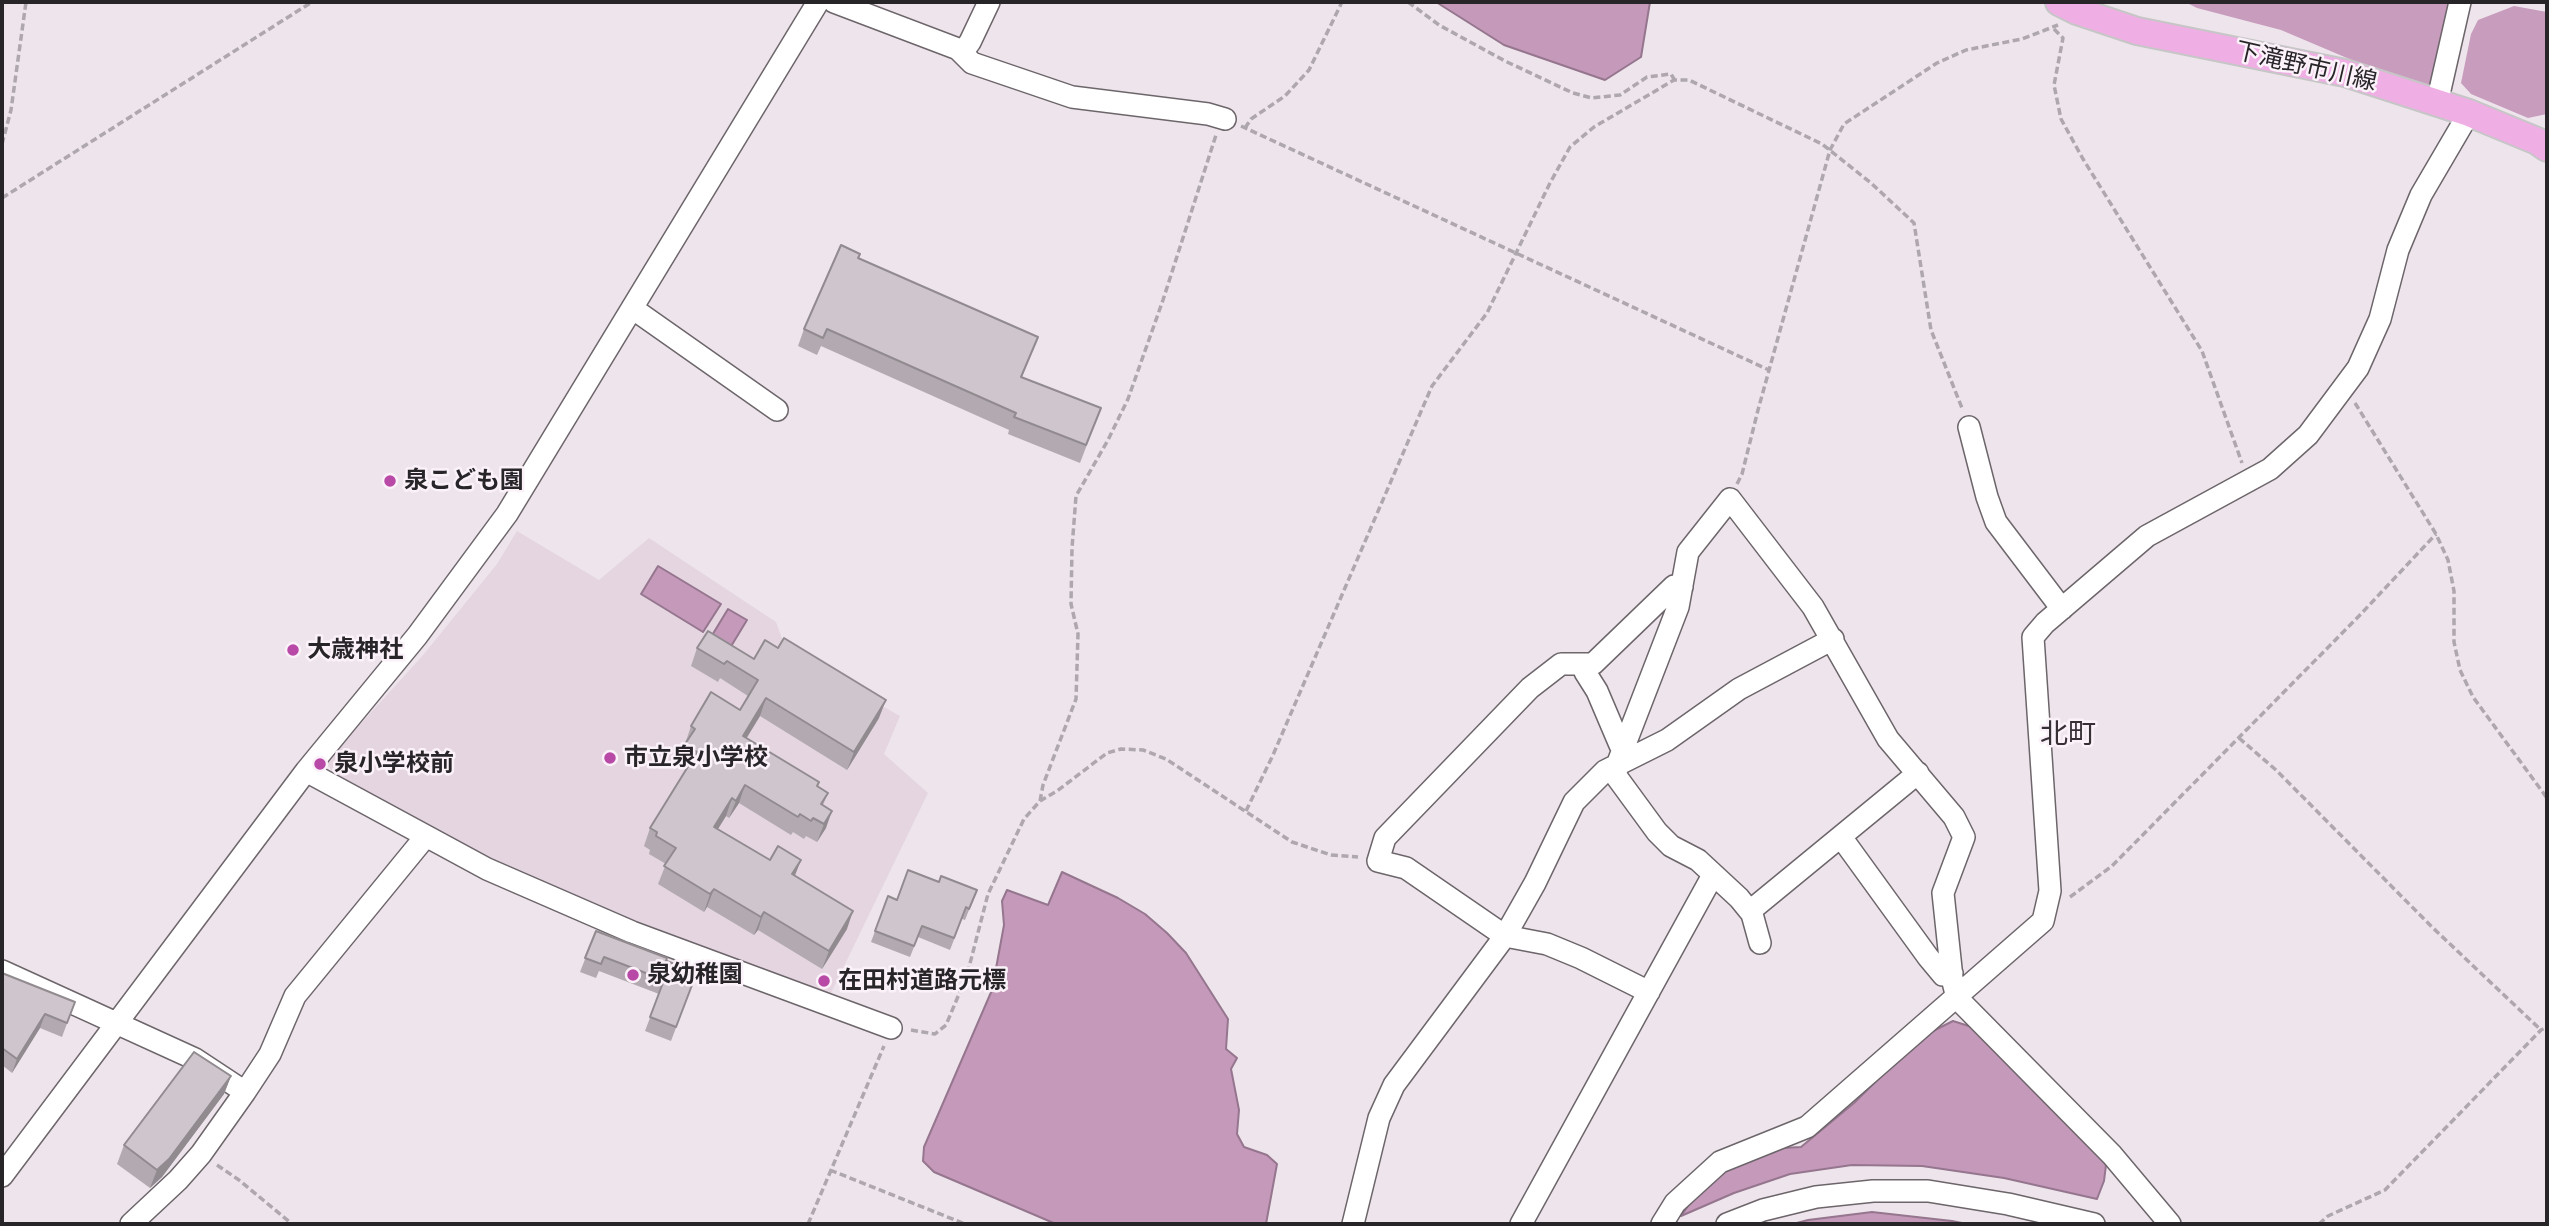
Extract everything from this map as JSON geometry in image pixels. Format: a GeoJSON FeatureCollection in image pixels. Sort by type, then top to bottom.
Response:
{"type":"FeatureCollection","features":[{"type":"Feature","properties":{"kind":"main road","name":"下滝野市川線"},"geometry":{"type":"LineString","coordinates":[[2068,6],[2137,31],[2345,73],[2469,113],[2544,142]]}},
{"type":"Feature","properties":{"kind":"street"},"geometry":{"type":"LineString","coordinates":[[2,1177],[306,771],[417,636],[507,514],[818,2]]}},
{"type":"Feature","properties":{"kind":"street"},"geometry":{"type":"LineString","coordinates":[[834,2],[958,49],[972,63],[1072,97],[1208,114],[1235,123]]}},
{"type":"Feature","properties":{"kind":"street"},"geometry":{"type":"LineString","coordinates":[[962,53],[989,2]]}},
{"type":"Feature","properties":{"kind":"street"},"geometry":{"type":"LineString","coordinates":[[2437,103],[2460,2]]}},
{"type":"Feature","properties":{"kind":"street"},"geometry":{"type":"LineString","coordinates":[[1662,1224],[1675,1203],[1720,1162],[1807,1127],[2043,921],[2050,891],[2033,638],[2062,609],[2147,536],[2270,469],[2308,435],[2358,368],[2380,318],[2398,250],[2421,195],[2469,113]]}},
{"type":"Feature","properties":{"kind":"street"},"geometry":{"type":"LineString","coordinates":[[632,308],[777,410]]}},
{"type":"Feature","properties":{"kind":"street"},"geometry":{"type":"LineString","coordinates":[[1969,427],[1996,522],[2062,609]]}},
{"type":"Feature","properties":{"kind":"street"},"geometry":{"type":"LineString","coordinates":[[1759,943],[1750,911],[1739,898],[1698,860],[1671,846],[1657,832],[1616,776],[1621,756],[1678,607],[1688,552],[1730,499],[1813,607],[1888,739],[1954,817],[1965,837],[1943,893],[1957,998],[2112,1155],[2170,1224]]}},
{"type":"Feature","properties":{"kind":"street"},"geometry":{"type":"LineString","coordinates":[[1649,992],[1547,944],[1505,936],[1406,868],[1378,861],[1385,838],[1530,688],[1561,664],[1593,664],[1674,586],[1682,587]]}},
{"type":"Feature","properties":{"kind":"street"},"geometry":{"type":"LineString","coordinates":[[1353,1224],[1379,1118],[1394,1084],[1505,936],[1535,883],[1574,802],[1621,756],[1667,740],[1739,689],[1833,639]]}},
{"type":"Feature","properties":{"kind":"street"},"geometry":{"type":"LineString","coordinates":[[1584,664],[1585,672],[1597,691],[1620,745],[1621,756]]}},
{"type":"Feature","properties":{"kind":"street"},"geometry":{"type":"LineString","coordinates":[[306,771],[487,869],[632,932],[891,1028]]}},
{"type":"Feature","properties":{"kind":"street"},"geometry":{"type":"LineString","coordinates":[[1750,911],[1918,772]]}},
{"type":"Feature","properties":{"kind":"street"},"geometry":{"type":"LineString","coordinates":[[131,1224],[178,1180],[201,1154],[270,1054],[295,996],[426,836]]}},
{"type":"Feature","properties":{"kind":"street"},"geometry":{"type":"LineString","coordinates":[[1841,837],[1928,957],[1943,975],[1952,973]]}},
{"type":"Feature","properties":{"kind":"street"},"geometry":{"type":"LineString","coordinates":[[1521,1224],[1713,875]]}},
{"type":"Feature","properties":{"kind":"street"},"geometry":{"type":"LineString","coordinates":[[2,971],[195,1059],[244,1092]]}},
{"type":"Feature","properties":{"kind":"street"},"geometry":{"type":"LineString","coordinates":[[1727,1224],[1763,1210],[1816,1197],[1886,1191],[1928,1191],[2094,1224]]}},
{"type":"Feature","properties":{"kind":"path"},"geometry":{"type":"LineString","coordinates":[[2,144],[11,110],[26,2]]}},
{"type":"Feature","properties":{"kind":"path"},"geometry":{"type":"LineString","coordinates":[[2,198],[312,2]]}},
{"type":"Feature","properties":{"kind":"path"},"geometry":{"type":"LineString","coordinates":[[1040,801],[1043,785],[1076,699],[1078,634],[1072,604],[1072,548],[1076,496],[1128,399],[1163,300],[1213,140],[1235,123],[1251,119],[1285,96],[1309,70],[1342,2]]}},
{"type":"Feature","properties":{"kind":"path"},"geometry":{"type":"LineString","coordinates":[[1408,2],[1450,31],[1573,93],[1592,98],[1620,95],[1647,77],[1671,74],[1674,80]]}},
{"type":"Feature","properties":{"kind":"path"},"geometry":{"type":"LineString","coordinates":[[1730,499],[1742,474],[1830,150],[1844,124],[1937,63],[1966,50],[2021,39],[2053,29],[2068,6]]}},
{"type":"Feature","properties":{"kind":"path"},"geometry":{"type":"LineString","coordinates":[[2053,29],[2063,38],[2054,85],[2061,119],[2082,159],[2202,351],[2248,482]]}},
{"type":"Feature","properties":{"kind":"path"},"geometry":{"type":"LineString","coordinates":[[1246,811],[1273,755],[1432,386],[1488,313],[1570,147],[1594,127],[1674,80],[1689,80],[1822,144],[1871,183],[1914,223],[1931,330],[1969,427]]}},
{"type":"Feature","properties":{"kind":"path"},"geometry":{"type":"LineString","coordinates":[[1235,123],[1769,370]]}},
{"type":"Feature","properties":{"kind":"path"},"geometry":{"type":"LineString","coordinates":[[2344,386],[2435,534],[2448,560],[2454,591],[2454,642],[2460,670],[2473,697],[2547,798]]}},
{"type":"Feature","properties":{"kind":"path"},"geometry":{"type":"LineString","coordinates":[[2048,901],[2069,898],[2112,866],[2435,534]]}},
{"type":"Feature","properties":{"kind":"path"},"geometry":{"type":"LineString","coordinates":[[2239,738],[2276,770],[2432,927],[2541,1030]]}},
{"type":"Feature","properties":{"kind":"path"},"geometry":{"type":"LineString","coordinates":[[808,1224],[891,1028],[935,1034],[946,1025],[967,975],[988,894],[1024,819],[1040,801],[1107,753],[1121,749],[1143,750],[1166,759],[1292,842],[1331,855],[1378,861]]}},
{"type":"Feature","properties":{"kind":"path"},"geometry":{"type":"LineString","coordinates":[[2319,1224],[2328,1216],[2385,1190],[2541,1030],[2547,1027]]}},
{"type":"Feature","properties":{"kind":"path"},"geometry":{"type":"LineString","coordinates":[[201,1154],[239,1180],[292,1224]]}},
{"type":"Feature","properties":{"kind":"path"},"geometry":{"type":"LineString","coordinates":[[830,1170],[965,1224]]}},
{"type":"Feature","properties":{"kind":"shaded area"},"geometry":{"type":"Polygon","coordinates":[[[1436,2],[1650,2],[1641,57],[1605,80],[1504,45],[1436,2]]]}},
{"type":"Feature","properties":{"kind":"shaded area"},"geometry":{"type":"Polygon","coordinates":[[[2185,2],[2453,2],[2434,90],[2413,86],[2281,30],[2197,8],[2185,2]]]}},
{"type":"Feature","properties":{"kind":"shaded area"},"geometry":{"type":"Polygon","coordinates":[[[2514,6],[2547,12],[2547,114],[2528,118],[2471,94],[2461,83],[2471,34],[2478,20],[2514,6]]]}},
{"type":"Feature","properties":{"kind":"shaded area","name":"市立泉小学校"},"geometry":{"type":"Polygon","coordinates":[[[517,531],[599,580],[649,538],[776,622],[787,652],[900,716],[884,754],[928,793],[831,993],[692,949],[474,851],[332,771],[326,762],[424,654],[497,564],[517,531]]]}},
{"type":"Feature","properties":{"kind":"shaded area"},"geometry":{"type":"Polygon","coordinates":[[[658,566],[721,604],[703,632],[641,594],[658,566]]]}},
{"type":"Feature","properties":{"kind":"shaded area"},"geometry":{"type":"Polygon","coordinates":[[[728,609],[747,620],[730,648],[711,637],[728,609]]]}},
{"type":"Feature","properties":{"kind":"shaded area"},"geometry":{"type":"Polygon","coordinates":[[[1062,872],[1118,898],[1145,914],[1167,933],[1186,953],[1228,1019],[1226,1049],[1237,1058],[1231,1069],[1239,1110],[1237,1134],[1244,1147],[1267,1155],[1277,1164],[1266,1224],[1056,1224],[934,1172],[923,1161],[924,1147],[992,990],[1004,925],[1002,901],[1007,890],[1048,905],[1062,872]]]}},
{"type":"Feature","properties":{"kind":"shaded area"},"geometry":{"type":"Polygon","coordinates":[[[1953,1021],[1975,1028],[2102,1154],[2106,1165],[2104,1181],[2097,1199],[2004,1178],[1922,1166],[1852,1165],[1790,1174],[1734,1193],[1681,1216],[1702,1186],[1737,1161],[1782,1148],[1801,1147],[1854,1103],[1921,1037],[1953,1021]]]}},
{"type":"Feature","properties":{"kind":"shaded area"},"geometry":{"type":"Polygon","coordinates":[[[1872,1212],[1952,1221],[1967,1224],[1793,1224],[1872,1212]]]}},
{"type":"Feature","properties":{"kind":"building"},"geometry":{"type":"Polygon","coordinates":[[[841,245],[860,254],[858,258],[1038,337],[1021,377],[1101,408],[1086,445],[1014,417],[1016,413],[827,329],[823,338],[804,329],[841,245]]]}},
{"type":"Feature","properties":{"kind":"building"},"geometry":{"type":"Polygon","coordinates":[[[708,631],[754,659],[765,640],[778,648],[784,638],[886,700],[854,752],[766,698],[743,736],[819,782],[817,786],[828,793],[821,804],[832,811],[824,824],[813,818],[811,821],[800,814],[798,817],[745,785],[736,801],[732,798],[714,827],[770,860],[778,846],[801,860],[792,874],[853,911],[829,951],[764,912],[761,917],[714,889],[710,894],[664,866],[676,848],[656,836],[657,832],[650,828],[697,752],[685,744],[695,729],[691,726],[711,692],[740,710],[758,680],[727,661],[724,664],[697,648],[708,631]]]}},
{"type":"Feature","properties":{"kind":"building"},"geometry":{"type":"Polygon","coordinates":[[[908,870],[939,882],[941,876],[977,890],[969,909],[966,907],[954,938],[922,926],[914,946],[875,931],[888,896],[897,900],[908,870]]]}},
{"type":"Feature","properties":{"kind":"building"},"geometry":{"type":"Polygon","coordinates":[[[596,931],[697,972],[676,1027],[650,1017],[664,980],[604,957],[601,964],[585,958],[596,931]]]}},
{"type":"Feature","properties":{"kind":"building"},"geometry":{"type":"Polygon","coordinates":[[[2,973],[75,1002],[67,1023],[45,1014],[17,1059],[2,1048],[2,973]]]}},
{"type":"Feature","properties":{"kind":"building"},"geometry":{"type":"Polygon","coordinates":[[[194,1052],[231,1076],[169,1159],[157,1170],[124,1145],[194,1052]]]}},
{"type":"Feature","properties":{"kind":"place","name":"泉こども園"},"geometry":{"type":"Point","coordinates":[390,481]}},
{"type":"Feature","properties":{"kind":"place","name":"大歳神社"},"geometry":{"type":"Point","coordinates":[293,650]}},
{"type":"Feature","properties":{"kind":"place","name":"市立泉小学校"},"geometry":{"type":"Point","coordinates":[610,758]}},
{"type":"Feature","properties":{"kind":"place","name":"泉小学校前"},"geometry":{"type":"Point","coordinates":[320,764]}},
{"type":"Feature","properties":{"kind":"place","name":"泉幼稚園"},"geometry":{"type":"Point","coordinates":[633,975]}},
{"type":"Feature","properties":{"kind":"place","name":"在田村道路元標"},"geometry":{"type":"Point","coordinates":[824,981]}},
{"type":"Feature","properties":{"kind":"district","name":"北町"},"geometry":{"type":"Point","coordinates":[2068,735]}}]}
